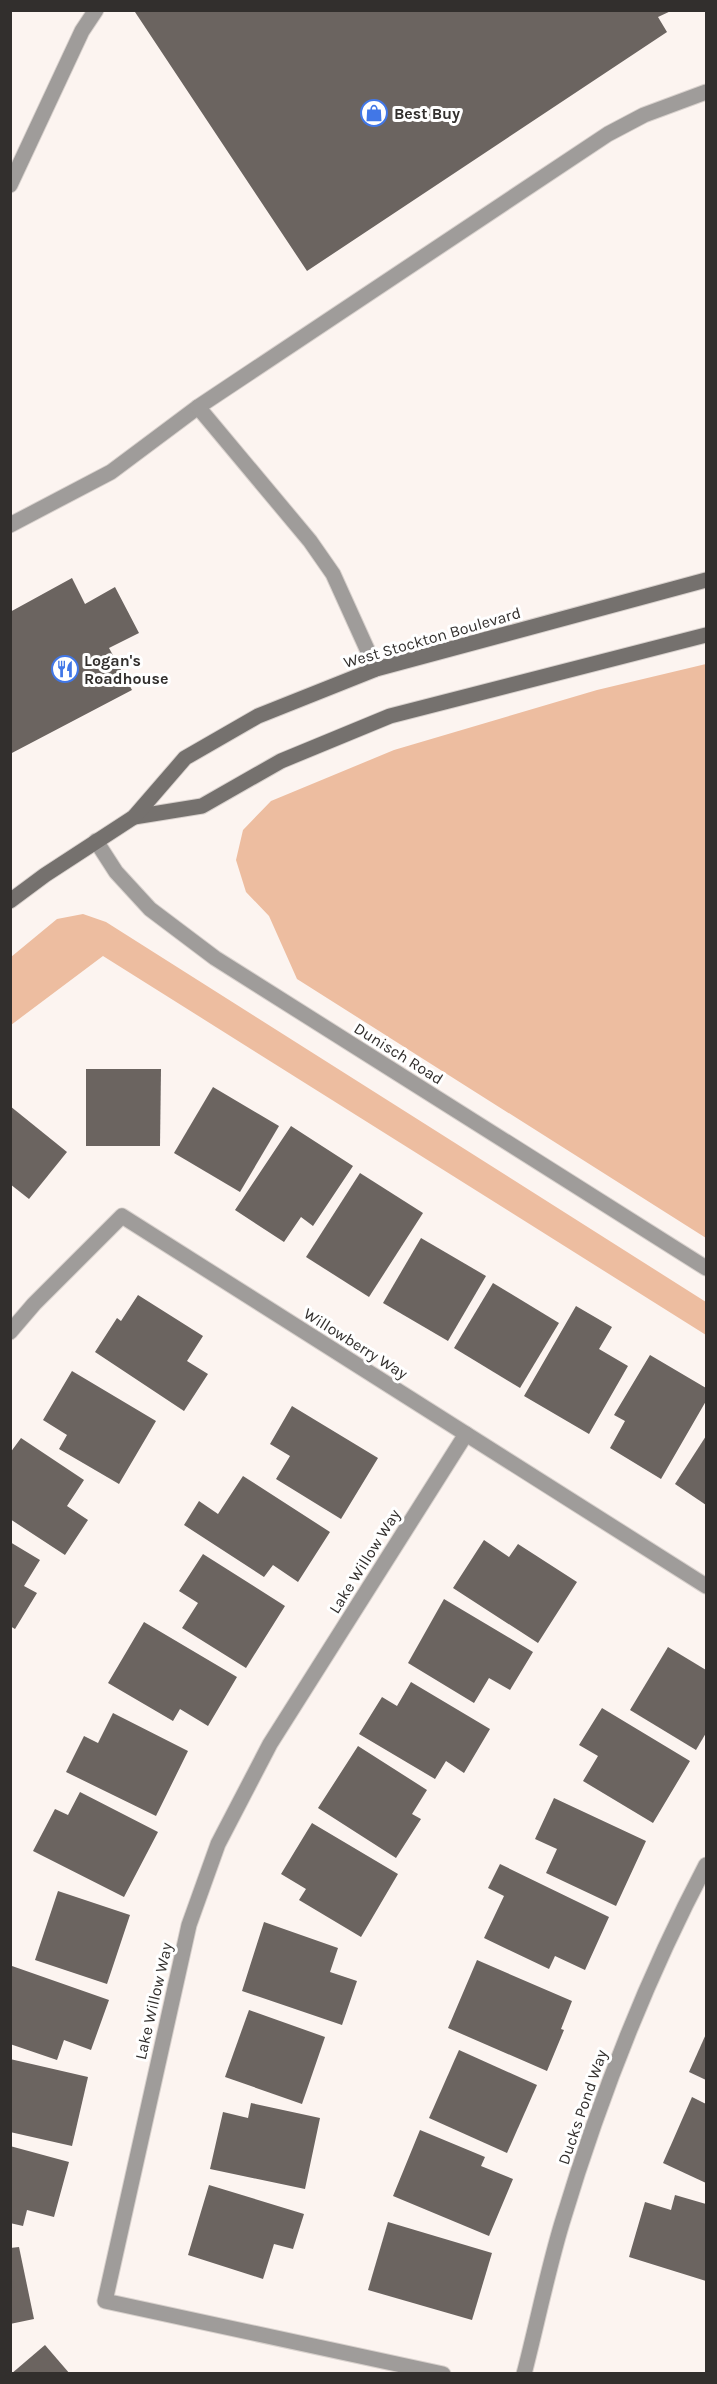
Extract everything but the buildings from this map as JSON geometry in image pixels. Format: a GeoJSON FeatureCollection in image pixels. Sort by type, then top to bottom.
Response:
{"type":"FeatureCollection","features":[{"type":"Feature","properties":{"kind":"street"},"geometry":{"type":"LineString","coordinates":[[10,185],[82,31],[96,10]]}},
{"type":"Feature","properties":{"kind":"street"},"geometry":{"type":"LineString","coordinates":[[10,525],[111,472],[198,407],[608,134],[644,115],[706,92]]}},
{"type":"Feature","properties":{"kind":"street"},"geometry":{"type":"LineString","coordinates":[[198,407],[310,541],[333,574],[376,669]]}},
{"type":"Feature","properties":{"kind":"street","name":"West Stockton Boulevard"},"geometry":{"type":"LineString","coordinates":[[10,901],[134,817],[185,758],[258,716],[376,669],[706,580]]}},
{"type":"Feature","properties":{"kind":"street","name":"West Stockton Boulevard"},"geometry":{"type":"LineString","coordinates":[[134,817],[202,806],[281,761],[390,716],[706,635]]}},
{"type":"Feature","properties":{"kind":"street","name":"Dunisch Road"},"geometry":{"type":"LineString","coordinates":[[96,841],[116,872],[150,909],[215,958],[706,1268]]}},
{"type":"Feature","properties":{"kind":"street","name":"Willowberry Way"},"geometry":{"type":"LineString","coordinates":[[10,1332],[34,1304],[122,1216],[706,1586]]}},
{"type":"Feature","properties":{"kind":"street","name":"Lake Willow Way"},"geometry":{"type":"LineString","coordinates":[[442,2373],[105,2301],[189,1925],[218,1844],[270,1744],[466,1434]]}},
{"type":"Feature","properties":{"kind":"street","name":"Ducks Pond Way"},"geometry":{"type":"LineString","coordinates":[[524,2373],[561,2225],[604,2094],[642,1998],[706,1865]]}},
{"type":"Feature","properties":{"kind":"shaded area"},"geometry":{"type":"Polygon","coordinates":[[[706,664],[706,1238],[297,979],[269,916],[246,892],[236,860],[243,830],[271,801],[394,750],[597,690],[706,664]]]}},
{"type":"Feature","properties":{"kind":"shaded area"},"geometry":{"type":"Polygon","coordinates":[[[83,914],[106,922],[706,1302],[706,1335],[103,956],[11,1025],[11,957],[57,919],[83,914]]]}},
{"type":"Feature","properties":{"kind":"place","name":"Best Buy"},"geometry":{"type":"Point","coordinates":[374,113]}},
{"type":"Feature","properties":{"kind":"place","name":"Logan's Roadhouse"},"geometry":{"type":"Point","coordinates":[65,669]}}]}
